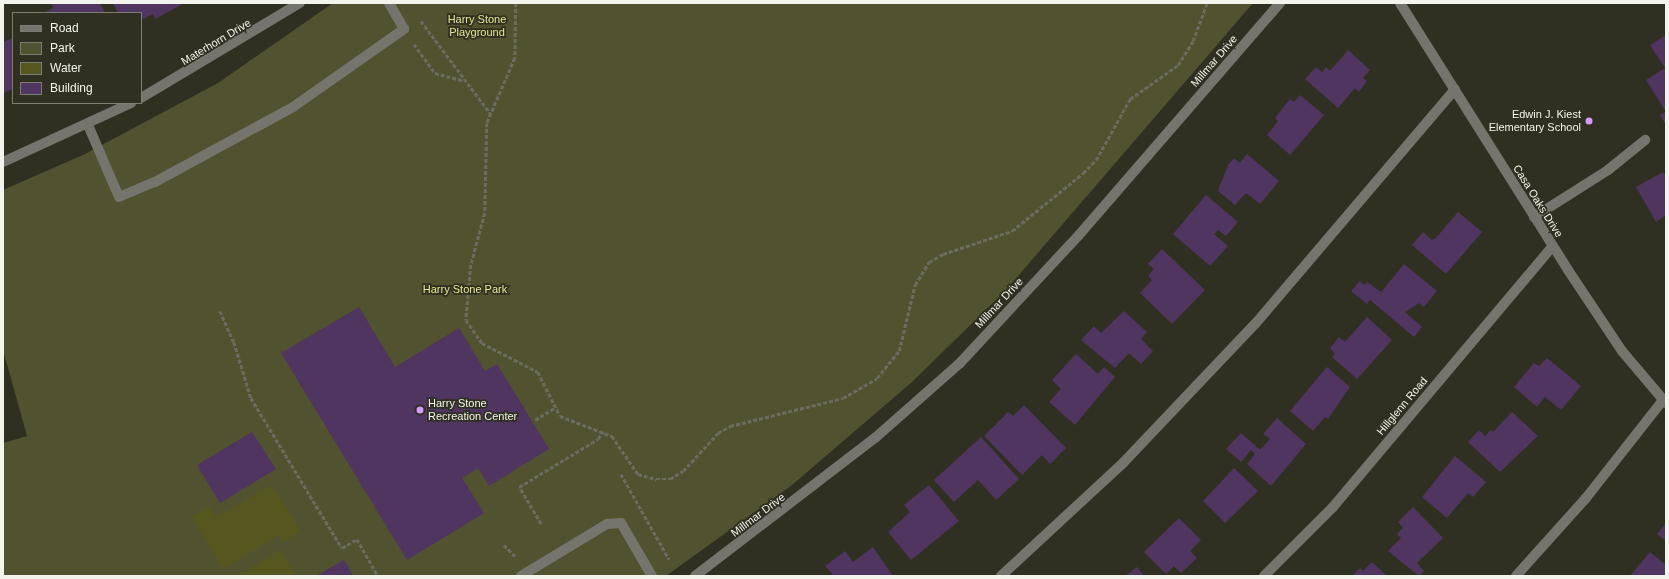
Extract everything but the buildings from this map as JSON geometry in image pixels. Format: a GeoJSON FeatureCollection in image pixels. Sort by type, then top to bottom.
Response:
{"type":"FeatureCollection","features":[{"type":"Feature","properties":{"kind":"street","name":"Materhorn Drive"},"geometry":{"type":"LineString","coordinates":[[142,97],[300,3]]}},
{"type":"Feature","properties":{"kind":"street"},"geometry":{"type":"LineString","coordinates":[[88,125],[120,197],[155,182],[293,107],[404,28],[388,3]]}},
{"type":"Feature","properties":{"kind":"street","name":"Millmar Drive"},"geometry":{"type":"LineString","coordinates":[[695,576],[875,438],[960,363],[1079,235],[1280,3]]}},
{"type":"Feature","properties":{"kind":"street","name":"Casa Oaks Drive"},"geometry":{"type":"LineString","coordinates":[[1400,3],[1455,89],[1552,247],[1622,351],[1664,401]]}},
{"type":"Feature","properties":{"kind":"street"},"geometry":{"type":"LineString","coordinates":[[1002,576],[1123,463],[1256,323],[1455,89]]}},
{"type":"Feature","properties":{"kind":"street"},"geometry":{"type":"LineString","coordinates":[[3,162],[88,125],[129,104]]}},
{"type":"Feature","properties":{"kind":"street"},"geometry":{"type":"LineString","coordinates":[[1534,217],[1608,170],[1645,140]]}},
{"type":"Feature","properties":{"kind":"street","name":"Hillglenn Road"},"geometry":{"type":"LineString","coordinates":[[1264,576],[1333,507],[1552,247]]}},
{"type":"Feature","properties":{"kind":"street"},"geometry":{"type":"LineString","coordinates":[[1516,576],[1586,498],[1664,401]]}},
{"type":"Feature","properties":{"kind":"street"},"geometry":{"type":"LineString","coordinates":[[521,576],[607,524],[621,523],[651,575]]}},
{"type":"Feature","properties":{"kind":"path"},"geometry":{"type":"LineString","coordinates":[[516,3],[515,58],[490,113],[485,149],[484,213],[471,265],[466,320],[482,343],[500,356],[538,372],[554,408],[568,420],[603,431],[612,436],[638,474],[670,479],[683,471],[718,434],[730,426],[833,400],[862,390],[890,366],[899,352],[915,285],[928,262],[943,254],[1012,231],[1083,173],[1096,160],[1130,99],[1167,74],[1187,52],[1207,3]]}},
{"type":"Feature","properties":{"kind":"path"},"geometry":{"type":"LineString","coordinates":[[417,15],[490,113]]}},
{"type":"Feature","properties":{"kind":"path"},"geometry":{"type":"LineString","coordinates":[[426,61],[443,78],[465,81]]}},
{"type":"Feature","properties":{"kind":"path"},"geometry":{"type":"LineString","coordinates":[[220,312],[234,342],[251,398],[342,548],[357,539],[378,576]]}},
{"type":"Feature","properties":{"kind":"path"},"geometry":{"type":"LineString","coordinates":[[535,420],[554,408]]}},
{"type":"Feature","properties":{"kind":"path"},"geometry":{"type":"LineString","coordinates":[[541,524],[519,486],[598,439],[603,431]]}},
{"type":"Feature","properties":{"kind":"path"},"geometry":{"type":"LineString","coordinates":[[621,474],[669,559]]}},
{"type":"Feature","properties":{"kind":"green space","name":"Harry Stone Park"},"geometry":{"type":"Polygon","coordinates":[[[333,3],[1253,3],[1006,290],[912,382],[792,485],[666,576],[3,576],[3,443],[27,436],[3,350],[3,190],[85,154],[218,83],[333,3]]]}},
{"type":"Feature","properties":{"kind":"water"},"geometry":{"type":"Polygon","coordinates":[[[272,485],[301,531],[283,542],[279,535],[223,569],[191,516],[208,506],[216,517],[272,485]]]}},
{"type":"Feature","properties":{"kind":"water"},"geometry":{"type":"Polygon","coordinates":[[[280,550],[296,576],[238,576],[280,550]]]}},
{"type":"Feature","properties":{"kind":"place","name":"Edwin J. Kiest Elementary School"},"geometry":{"type":"Point","coordinates":[1589,121]}},
{"type":"Feature","properties":{"kind":"place","name":"Harry Stone Recreation Center"},"geometry":{"type":"Point","coordinates":[420,410]}},
{"type":"Feature","properties":{"kind":"park label","name":"Harry Stone Playground"},"geometry":{"type":"Point","coordinates":[477,26]}}]}
